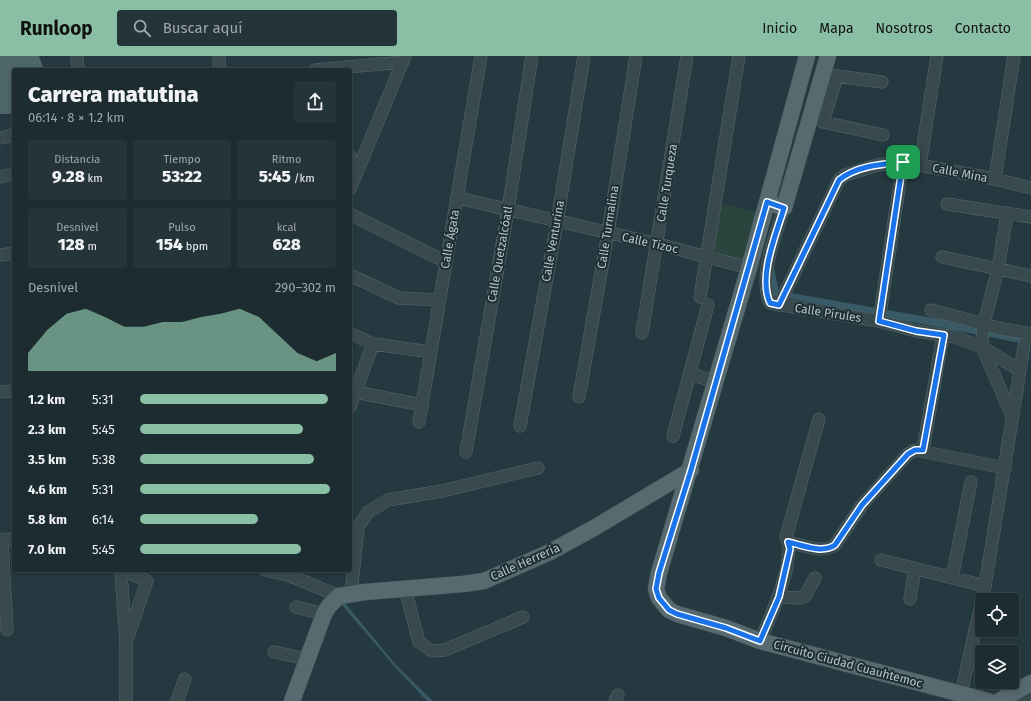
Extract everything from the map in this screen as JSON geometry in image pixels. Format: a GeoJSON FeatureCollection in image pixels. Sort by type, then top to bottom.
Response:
{"type":"FeatureCollection","features":[{"type":"Feature","properties":{"kind":"main road","name":"Circuito Ciudad Cuauhtemoc"},"geometry":{"type":"LineString","coordinates":[[807,56],[749,268],[691,470],[659,573],[656,589],[663,605],[677,614],[726,628],[760,641],[988,701]]}},
{"type":"Feature","properties":{"kind":"main road"},"geometry":{"type":"LineString","coordinates":[[767,202],[784,208],[830,75],[828,56]]}},
{"type":"Feature","properties":{"kind":"main road","name":"Calle Herrería"},"geometry":{"type":"LineString","coordinates":[[345,595],[484,581],[550,552],[594,528],[691,470]]}},
{"type":"Feature","properties":{"kind":"main road"},"geometry":{"type":"LineString","coordinates":[[292,701],[324,614],[330,606],[345,595]]}},
{"type":"Feature","properties":{"kind":"main road"},"geometry":{"type":"LineString","coordinates":[[999,701],[1031,683]]}},
{"type":"Feature","properties":{"kind":"street"},"geometry":{"type":"LineString","coordinates":[[77,56],[78,68]]}},
{"type":"Feature","properties":{"kind":"street"},"geometry":{"type":"LineString","coordinates":[[219,56],[220,68]]}},
{"type":"Feature","properties":{"kind":"street","name":"Calle Ágata"},"geometry":{"type":"LineString","coordinates":[[419,422],[481,56]]}},
{"type":"Feature","properties":{"kind":"street","name":"Calle Quetzalcóatl"},"geometry":{"type":"LineString","coordinates":[[466,452],[508,210],[532,56]]}},
{"type":"Feature","properties":{"kind":"street","name":"Calle Venturina"},"geometry":{"type":"LineString","coordinates":[[520,426],[557,222],[584,56]]}},
{"type":"Feature","properties":{"kind":"street","name":"Calle Turmalina"},"geometry":{"type":"LineString","coordinates":[[579,397],[608,232],[636,56]]}},
{"type":"Feature","properties":{"kind":"street","name":"Calle Turqueza"},"geometry":{"type":"LineString","coordinates":[[642,333],[658,244],[687,56]]}},
{"type":"Feature","properties":{"kind":"street"},"geometry":{"type":"LineString","coordinates":[[673,436],[691,374],[704,301],[708,256],[739,56]]}},
{"type":"Feature","properties":{"kind":"street"},"geometry":{"type":"LineString","coordinates":[[920,165],[936,56]]}},
{"type":"Feature","properties":{"kind":"street"},"geometry":{"type":"LineString","coordinates":[[995,179],[1014,56]]}},
{"type":"Feature","properties":{"kind":"street"},"geometry":{"type":"LineString","coordinates":[[331,68],[404,59],[352,184]]}},
{"type":"Feature","properties":{"kind":"street"},"geometry":{"type":"LineString","coordinates":[[882,82],[830,75],[823,122],[882,136]]}},
{"type":"Feature","properties":{"kind":"street"},"geometry":{"type":"LineString","coordinates":[[0,138],[12,135]]}},
{"type":"Feature","properties":{"kind":"street"},"geometry":{"type":"LineString","coordinates":[[352,162],[356,175]]}},
{"type":"Feature","properties":{"kind":"street"},"geometry":{"type":"LineString","coordinates":[[880,315],[903,162]]}},
{"type":"Feature","properties":{"kind":"street","name":"Calle Mina"},"geometry":{"type":"LineString","coordinates":[[779,299],[839,180],[845,175],[877,165],[903,162],[995,179],[1031,188]]}},
{"type":"Feature","properties":{"kind":"street"},"geometry":{"type":"LineString","coordinates":[[0,177],[12,174]]}},
{"type":"Feature","properties":{"kind":"street","name":"Calle Tizoc"},"geometry":{"type":"LineString","coordinates":[[458,198],[708,256],[749,268]]}},
{"type":"Feature","properties":{"kind":"street"},"geometry":{"type":"LineString","coordinates":[[947,204],[1007,214],[1031,215]]}},
{"type":"Feature","properties":{"kind":"street"},"geometry":{"type":"LineString","coordinates":[[779,299],[767,296],[768,264],[784,208]]}},
{"type":"Feature","properties":{"kind":"street"},"geometry":{"type":"LineString","coordinates":[[1007,214],[998,269],[984,326],[982,343],[1012,418]]}},
{"type":"Feature","properties":{"kind":"street"},"geometry":{"type":"LineString","coordinates":[[352,215],[446,262]]}},
{"type":"Feature","properties":{"kind":"street"},"geometry":{"type":"LineString","coordinates":[[0,255],[12,253]]}},
{"type":"Feature","properties":{"kind":"street"},"geometry":{"type":"LineString","coordinates":[[942,257],[1031,276]]}},
{"type":"Feature","properties":{"kind":"street"},"geometry":{"type":"LineString","coordinates":[[352,276],[399,298],[439,300]]}},
{"type":"Feature","properties":{"kind":"street","name":"Calle Pirules"},"geometry":{"type":"LineString","coordinates":[[779,299],[880,315],[916,331],[982,343],[1019,370]]}},
{"type":"Feature","properties":{"kind":"street"},"geometry":{"type":"LineString","coordinates":[[931,310],[1029,338],[1019,370],[1005,468],[985,586],[961,694]]}},
{"type":"Feature","properties":{"kind":"street"},"geometry":{"type":"LineString","coordinates":[[352,335],[373,344],[431,352]]}},
{"type":"Feature","properties":{"kind":"street"},"geometry":{"type":"LineString","coordinates":[[923,450],[944,335]]}},
{"type":"Feature","properties":{"kind":"street"},"geometry":{"type":"LineString","coordinates":[[373,344],[353,392],[422,404]]}},
{"type":"Feature","properties":{"kind":"street"},"geometry":{"type":"LineString","coordinates":[[691,374],[716,382]]}},
{"type":"Feature","properties":{"kind":"street"},"geometry":{"type":"LineString","coordinates":[[0,392],[12,391]]}},
{"type":"Feature","properties":{"kind":"street"},"geometry":{"type":"LineString","coordinates":[[760,641],[779,597],[790,549],[786,537],[819,419]]}},
{"type":"Feature","properties":{"kind":"street"},"geometry":{"type":"LineString","coordinates":[[788,542],[823,549],[830,548],[835,545],[862,505],[908,454],[915,450],[923,450],[1005,468]]}},
{"type":"Feature","properties":{"kind":"street"},"geometry":{"type":"LineString","coordinates":[[352,558],[358,527],[368,512],[388,500],[442,491],[538,468]]}},
{"type":"Feature","properties":{"kind":"street"},"geometry":{"type":"LineString","coordinates":[[952,578],[972,482]]}},
{"type":"Feature","properties":{"kind":"street"},"geometry":{"type":"LineString","coordinates":[[5,539],[7,630]]}},
{"type":"Feature","properties":{"kind":"street"},"geometry":{"type":"LineString","coordinates":[[881,560],[985,586]]}},
{"type":"Feature","properties":{"kind":"street"},"geometry":{"type":"LineString","coordinates":[[910,599],[915,568]]}},
{"type":"Feature","properties":{"kind":"street"},"geometry":{"type":"LineString","coordinates":[[122,572],[126,643],[126,701]]}},
{"type":"Feature","properties":{"kind":"street"},"geometry":{"type":"LineString","coordinates":[[126,643],[147,584],[145,579],[135,572]]}},
{"type":"Feature","properties":{"kind":"street"},"geometry":{"type":"LineString","coordinates":[[289,573],[345,595],[349,572]]}},
{"type":"Feature","properties":{"kind":"street"},"geometry":{"type":"LineString","coordinates":[[779,597],[799,598],[805,596],[815,578]]}},
{"type":"Feature","properties":{"kind":"street"},"geometry":{"type":"LineString","coordinates":[[405,589],[419,642],[432,651],[446,650],[523,617]]}},
{"type":"Feature","properties":{"kind":"street"},"geometry":{"type":"LineString","coordinates":[[296,607],[324,614]]}},
{"type":"Feature","properties":{"kind":"street"},"geometry":{"type":"LineString","coordinates":[[274,652],[307,659]]}},
{"type":"Feature","properties":{"kind":"street"},"geometry":{"type":"LineString","coordinates":[[177,701],[185,679]]}},
{"type":"Feature","properties":{"kind":"street"},"geometry":{"type":"LineString","coordinates":[[1015,701],[1031,693]]}},
{"type":"Feature","properties":{"kind":"green space"},"geometry":{"type":"Polygon","coordinates":[[[715,203],[763,213],[748,266],[707,256],[715,203]]]}},
{"type":"Feature","properties":{"kind":"water"},"geometry":{"type":"Polygon","coordinates":[[[772,259],[779,291],[956,322],[1031,338],[1031,345],[771,295],[772,259]]]}},
{"type":"Feature","properties":{"kind":"water"},"geometry":{"type":"Polygon","coordinates":[[[342,602],[345,603],[396,665],[433,701],[427,701],[395,667],[342,605],[342,602]]]}},
{"type":"Feature","properties":{"kind":"building"},"geometry":{"type":"Polygon","coordinates":[[[0,56],[39,56],[43,68],[12,68],[12,113],[0,114],[0,56]]]}},
{"type":"Feature","properties":{"kind":"route"},"geometry":{"type":"LineString","coordinates":[[903,162],[879,321],[916,331],[944,335],[923,450],[915,450],[908,454],[862,505],[835,545],[830,548],[823,549],[788,542],[790,549],[779,597],[760,641],[726,628],[677,614],[669,610],[663,605],[656,589],[659,573],[691,470],[767,202],[784,208],[768,260],[767,270],[767,296],[770,303],[779,305],[839,180],[845,175],[877,165],[903,162]]}}]}
